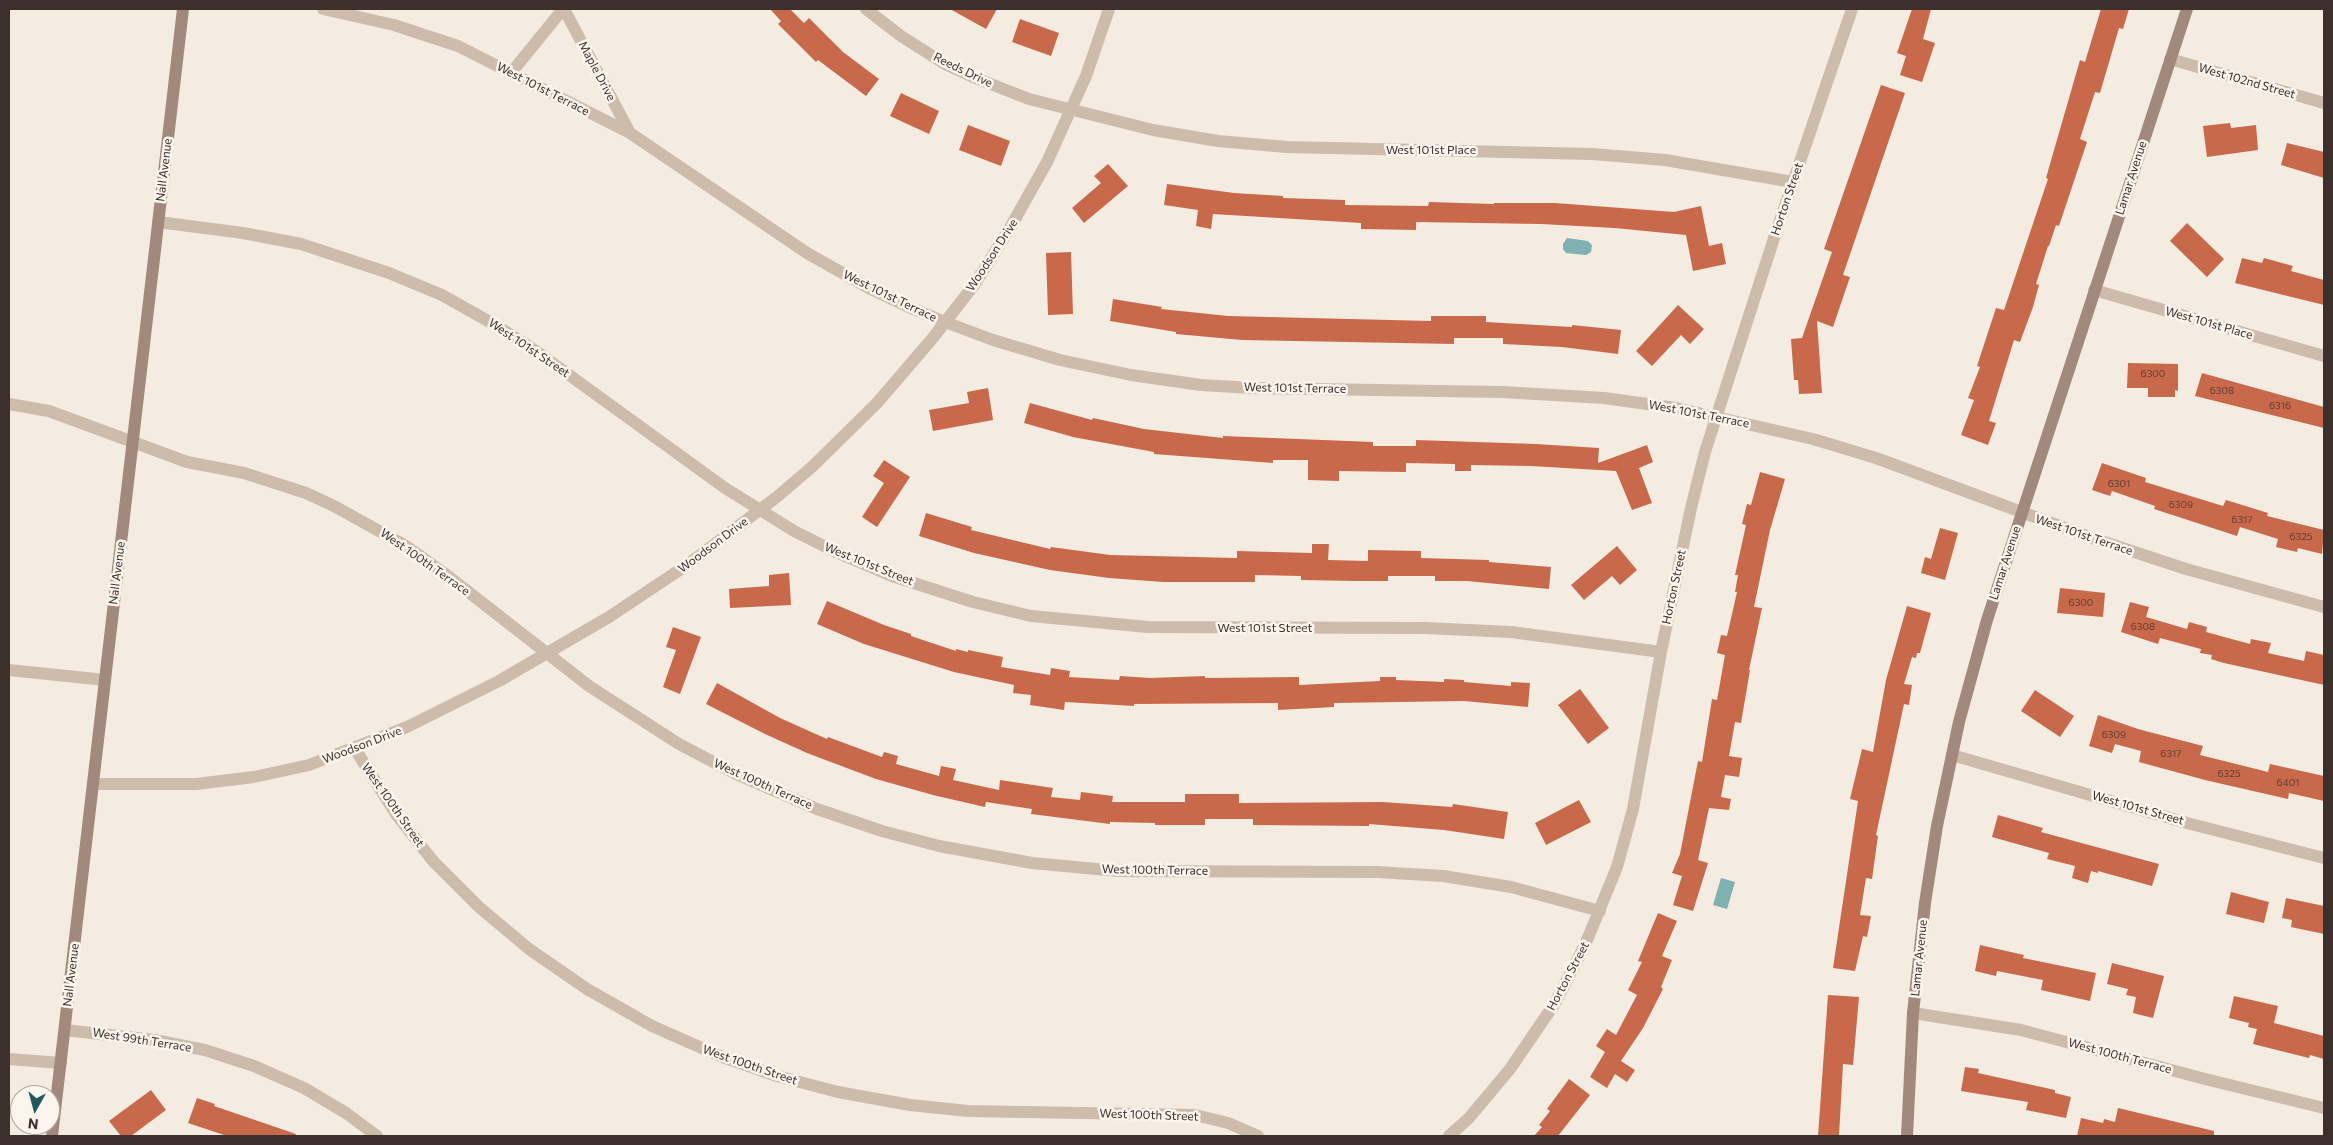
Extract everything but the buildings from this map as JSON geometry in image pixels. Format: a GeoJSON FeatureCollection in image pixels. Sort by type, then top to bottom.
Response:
{"type":"FeatureCollection","features":[{"type":"Feature","properties":{"kind":"street","name":"Nall Avenue"},"geometry":{"type":"LineString","coordinates":[[52,1136],[183,9]]}},
{"type":"Feature","properties":{"kind":"street","name":"West 101st Terrace"},"geometry":{"type":"LineString","coordinates":[[323,9],[394,25],[458,46],[630,133],[807,253],[869,288],[945,322],[993,340],[1060,360],[1131,375],[1201,385],[1252,388],[1502,392],[1604,398],[1676,408],[1716,416],[1813,439],[1876,458],[2089,538],[2186,569],[2324,607]]}},
{"type":"Feature","properties":{"kind":"street"},"geometry":{"type":"LineString","coordinates":[[512,73],[564,9]]}},
{"type":"Feature","properties":{"kind":"street","name":"Maple Drive"},"geometry":{"type":"LineString","coordinates":[[564,9],[630,133]]}},
{"type":"Feature","properties":{"kind":"street","name":"Reeds Drive"},"geometry":{"type":"LineString","coordinates":[[866,9],[901,36],[946,64],[1029,99],[1071,110]]}},
{"type":"Feature","properties":{"kind":"street","name":"Woodson Drive"},"geometry":{"type":"LineString","coordinates":[[94,784],[196,784],[254,777],[309,765],[355,749],[407,727],[499,681],[609,617],[687,565],[813,466],[877,403],[974,285],[1010,228],[1047,162],[1071,110],[1109,9]]}},
{"type":"Feature","properties":{"kind":"street","name":"Horton Street"},"geometry":{"type":"LineString","coordinates":[[1449,1136],[1468,1118],[1510,1069],[1555,1003],[1585,945],[1617,867],[1633,809],[1661,652],[1691,508],[1716,416],[1852,9]]}},
{"type":"Feature","properties":{"kind":"street","name":"Lamar Avenue"},"geometry":{"type":"LineString","coordinates":[[1907,1136],[1913,1013],[1925,903],[1959,722],[1987,620],[2186,9]]}},
{"type":"Feature","properties":{"kind":"street","name":"West 102nd Street"},"geometry":{"type":"LineString","coordinates":[[2170,59],[2324,103]]}},
{"type":"Feature","properties":{"kind":"street","name":"West 101st Place"},"geometry":{"type":"LineString","coordinates":[[1071,110],[1153,130],[1218,141],[1350,150],[1592,154],[1709,166],[1793,182]]}},
{"type":"Feature","properties":{"kind":"street","name":"West 101st Street"},"geometry":{"type":"LineString","coordinates":[[158,222],[243,233],[301,244],[389,273],[442,295],[497,326],[536,351],[725,488],[759,510],[828,548],[892,576],[973,602],[1031,616],[1148,628],[1425,628],[1511,632],[1661,652]]}},
{"type":"Feature","properties":{"kind":"street","name":"West 101st Place"},"geometry":{"type":"LineString","coordinates":[[2094,290],[2324,356]]}},
{"type":"Feature","properties":{"kind":"street","name":"West 100th Terrace"},"geometry":{"type":"LineString","coordinates":[[9,404],[49,411],[187,462],[244,473],[306,493],[334,506],[406,546],[625,711],[679,744],[736,774],[817,809],[882,831],[939,846],[1032,863],[1118,871],[1377,872],[1443,876],[1511,887],[1600,911]]}},
{"type":"Feature","properties":{"kind":"street"},"geometry":{"type":"LineString","coordinates":[[9,670],[105,680]]}},
{"type":"Feature","properties":{"kind":"street","name":"West 100th Street"},"geometry":{"type":"LineString","coordinates":[[355,749],[396,814],[434,861],[479,907],[529,949],[587,989],[652,1026],[720,1056],[777,1076],[829,1090],[910,1105],[968,1111],[1195,1115],[1228,1123],[1258,1136]]}},
{"type":"Feature","properties":{"kind":"street","name":"West 101st Street"},"geometry":{"type":"LineString","coordinates":[[1952,755],[2187,823],[2324,858]]}},
{"type":"Feature","properties":{"kind":"street","name":"West 100th Terrace"},"geometry":{"type":"LineString","coordinates":[[1913,1013],[2021,1030],[2205,1079],[2324,1108]]}},
{"type":"Feature","properties":{"kind":"street","name":"West 99th Terrace"},"geometry":{"type":"LineString","coordinates":[[65,1030],[154,1040],[204,1050],[254,1066],[304,1088],[346,1113],[377,1136]]}},
{"type":"Feature","properties":{"kind":"street"},"geometry":{"type":"LineString","coordinates":[[9,1059],[61,1064]]}},
{"type":"Feature","properties":{"kind":"water"},"geometry":{"type":"Polygon","coordinates":[[[1567,238],[1588,241],[1592,245],[1591,252],[1586,255],[1566,253],[1563,249],[1563,244],[1567,238]]]}},
{"type":"Feature","properties":{"kind":"water"},"geometry":{"type":"Polygon","coordinates":[[[1721,878],[1735,882],[1727,909],[1713,905],[1721,878]]]}}]}
